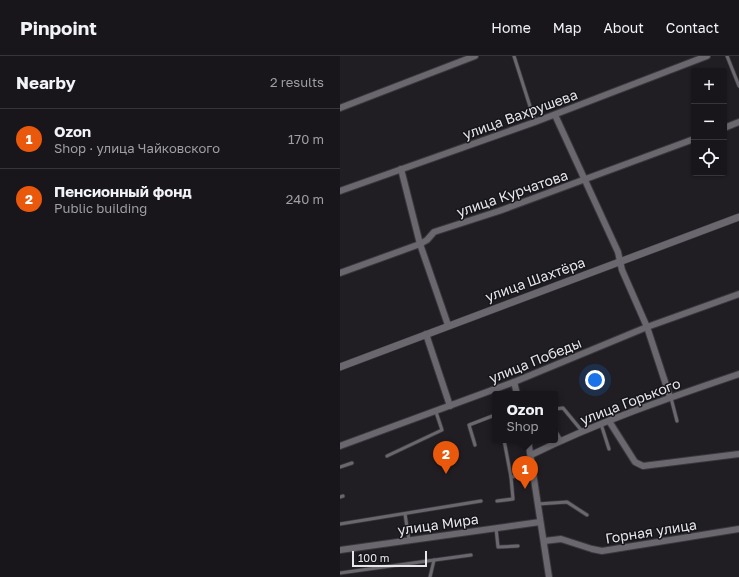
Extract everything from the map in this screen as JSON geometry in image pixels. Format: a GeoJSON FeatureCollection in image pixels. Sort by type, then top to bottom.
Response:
{"type":"FeatureCollection","features":[{"type":"Feature","properties":{"kind":"street"},"geometry":{"type":"LineString","coordinates":[[340,108],[475,56]]}},
{"type":"Feature","properties":{"kind":"street","name":"улица Вахрушева"},"geometry":{"type":"LineString","coordinates":[[340,191],[555,115],[707,56]]}},
{"type":"Feature","properties":{"kind":"street"},"geometry":{"type":"LineString","coordinates":[[555,115],[618,252],[622,270],[647,327],[670,397]]}},
{"type":"Feature","properties":{"kind":"street"},"geometry":{"type":"LineString","coordinates":[[727,127],[739,122]]}},
{"type":"Feature","properties":{"kind":"street","name":"улица Курчатова"},"geometry":{"type":"LineString","coordinates":[[340,273],[420,244],[427,240],[434,232],[586,180],[691,140]]}},
{"type":"Feature","properties":{"kind":"street"},"geometry":{"type":"LineString","coordinates":[[401,169],[420,244],[448,325]]}},
{"type":"Feature","properties":{"kind":"street","name":"улица Шахтёра"},"geometry":{"type":"LineString","coordinates":[[340,367],[448,325],[739,217]]}},
{"type":"Feature","properties":{"kind":"street","name":"улица Победы"},"geometry":{"type":"LineString","coordinates":[[340,446],[436,412],[514,382],[647,327],[739,294]]}},
{"type":"Feature","properties":{"kind":"street"},"geometry":{"type":"LineString","coordinates":[[426,334],[450,406]]}},
{"type":"Feature","properties":{"kind":"street","name":"улица Горького"},"geometry":{"type":"LineString","coordinates":[[558,442],[582,431],[670,397],[739,374]]}},
{"type":"Feature","properties":{"kind":"street"},"geometry":{"type":"LineString","coordinates":[[514,382],[516,391]]}},
{"type":"Feature","properties":{"kind":"street"},"geometry":{"type":"LineString","coordinates":[[609,421],[635,462],[643,466],[739,454]]}},
{"type":"Feature","properties":{"kind":"street"},"geometry":{"type":"LineString","coordinates":[[529,443],[544,541],[548,577]]}},
{"type":"Feature","properties":{"kind":"street","name":"улица Горького"},"geometry":{"type":"LineString","coordinates":[[531,456],[556,443]]}},
{"type":"Feature","properties":{"kind":"street","name":"улица Мира"},"geometry":{"type":"LineString","coordinates":[[340,550],[540,522]]}},
{"type":"Feature","properties":{"kind":"street","name":"Горная улица"},"geometry":{"type":"LineString","coordinates":[[544,541],[561,539],[602,551],[739,529]]}},
{"type":"Feature","properties":{"kind":"lane"},"geometry":{"type":"LineString","coordinates":[[514,56],[535,122]]}},
{"type":"Feature","properties":{"kind":"lane"},"geometry":{"type":"LineString","coordinates":[[727,56],[739,86]]}},
{"type":"Feature","properties":{"kind":"lane"},"geometry":{"type":"LineString","coordinates":[[670,397],[677,421]]}},
{"type":"Feature","properties":{"kind":"lane"},"geometry":{"type":"LineString","coordinates":[[558,409],[564,408],[582,431]]}},
{"type":"Feature","properties":{"kind":"lane"},"geometry":{"type":"LineString","coordinates":[[387,456],[442,430],[436,412]]}},
{"type":"Feature","properties":{"kind":"lane"},"geometry":{"type":"LineString","coordinates":[[475,445],[469,426],[492,416]]}},
{"type":"Feature","properties":{"kind":"lane"},"geometry":{"type":"LineString","coordinates":[[602,424],[609,449]]}},
{"type":"Feature","properties":{"kind":"lane"},"geometry":{"type":"LineString","coordinates":[[558,434],[562,440]]}},
{"type":"Feature","properties":{"kind":"lane"},"geometry":{"type":"LineString","coordinates":[[497,501],[513,499],[511,477],[505,443]]}},
{"type":"Feature","properties":{"kind":"lane"},"geometry":{"type":"LineString","coordinates":[[340,467],[352,463]]}},
{"type":"Feature","properties":{"kind":"lane"},"geometry":{"type":"LineString","coordinates":[[511,477],[533,474]]}},
{"type":"Feature","properties":{"kind":"lane"},"geometry":{"type":"LineString","coordinates":[[340,524],[481,501]]}},
{"type":"Feature","properties":{"kind":"lane"},"geometry":{"type":"LineString","coordinates":[[538,504],[567,502],[586,515]]}},
{"type":"Feature","properties":{"kind":"lane"},"geometry":{"type":"LineString","coordinates":[[405,514],[409,540]]}},
{"type":"Feature","properties":{"kind":"lane"},"geometry":{"type":"LineString","coordinates":[[496,528],[498,547],[518,546]]}},
{"type":"Feature","properties":{"kind":"lane"},"geometry":{"type":"LineString","coordinates":[[340,573],[471,555]]}},
{"type":"Feature","properties":{"kind":"lane"},"geometry":{"type":"LineString","coordinates":[[430,577],[434,560]]}},
{"type":"Feature","properties":{"kind":"lane"},"geometry":{"type":"LineString","coordinates":[[353,572],[354,577]]}},
{"type":"Feature","properties":{"kind":"place","name":"Пенсионный фонд"},"geometry":{"type":"Point","coordinates":[446,474]}},
{"type":"Feature","properties":{"kind":"place","name":"Ozon"},"geometry":{"type":"Point","coordinates":[525,489]}}]}
